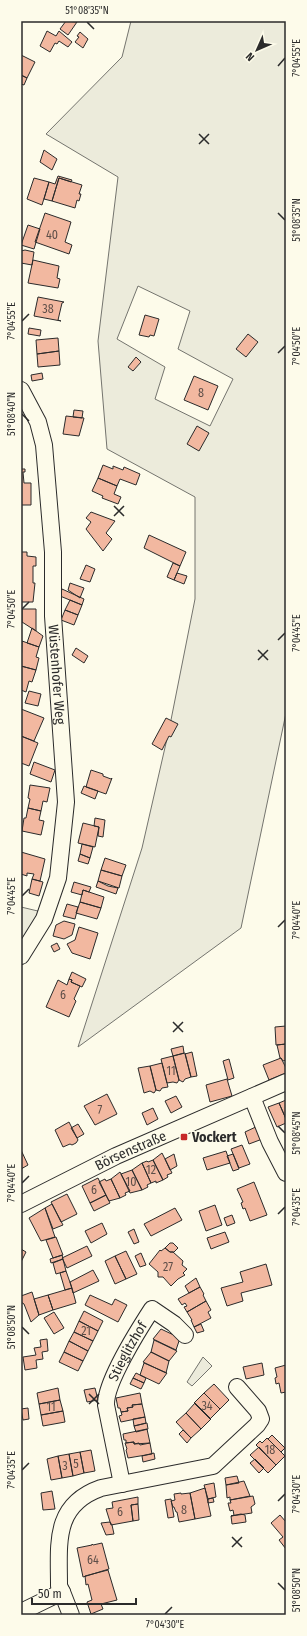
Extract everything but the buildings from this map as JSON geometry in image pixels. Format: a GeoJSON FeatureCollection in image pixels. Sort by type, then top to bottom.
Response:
{"type":"FeatureCollection","features":[{"type":"Feature","properties":{"kind":"street","name":"Wüstenhofer Weg"},"geometry":{"type":"LineString","coordinates":[[21,390],[38,422],[44,445],[53,552],[53,616],[66,802],[58,878],[44,919],[21,956]]}},
{"type":"Feature","properties":{"kind":"street","name":"Börsenstraße"},"geometry":{"type":"LineString","coordinates":[[21,1204],[116,1156],[286,1082]]}},
{"type":"Feature","properties":{"kind":"street"},"geometry":{"type":"LineString","coordinates":[[252,1097],[270,1142],[286,1173]]}},
{"type":"Feature","properties":{"kind":"street","name":"Stieglitzhof"},"geometry":{"type":"LineString","coordinates":[[122,1484],[106,1404],[107,1393],[111,1382],[135,1334],[152,1309],[168,1320],[185,1335]]}},
{"type":"Feature","properties":{"kind":"street"},"geometry":{"type":"LineString","coordinates":[[71,1615],[59,1586],[59,1542],[64,1519],[73,1505],[87,1494],[101,1488],[207,1468],[220,1461],[257,1425],[261,1419],[258,1411],[237,1386]]}},
{"type":"Feature","properties":{"kind":"street"},"geometry":{"type":"LineString","coordinates":[[21,1612],[62,1592]]}},
{"type":"Feature","properties":{"kind":"shaded area"},"geometry":{"type":"Polygon","coordinates":[[[131,21],[286,21],[286,713],[241,928],[78,1047],[142,848],[169,730],[195,599],[195,497],[107,449],[98,341],[118,177],[46,134],[122,57],[131,21]],[[138,286],[117,339],[165,367],[155,399],[210,426],[233,379],[178,349],[190,311],[138,286]]]}},
{"type":"Feature","properties":{"kind":"shaded area"},"geometry":{"type":"Polygon","coordinates":[[[21,907],[42,912],[21,942],[21,907]]]}},
{"type":"Feature","properties":{"kind":"shaded area"},"geometry":{"type":"Polygon","coordinates":[[[203,1357],[212,1366],[192,1386],[187,1382],[203,1357]]]}},
{"type":"Feature","properties":{"kind":"place","name":"Vockert"},"geometry":{"type":"Point","coordinates":[184,1137]}}]}
